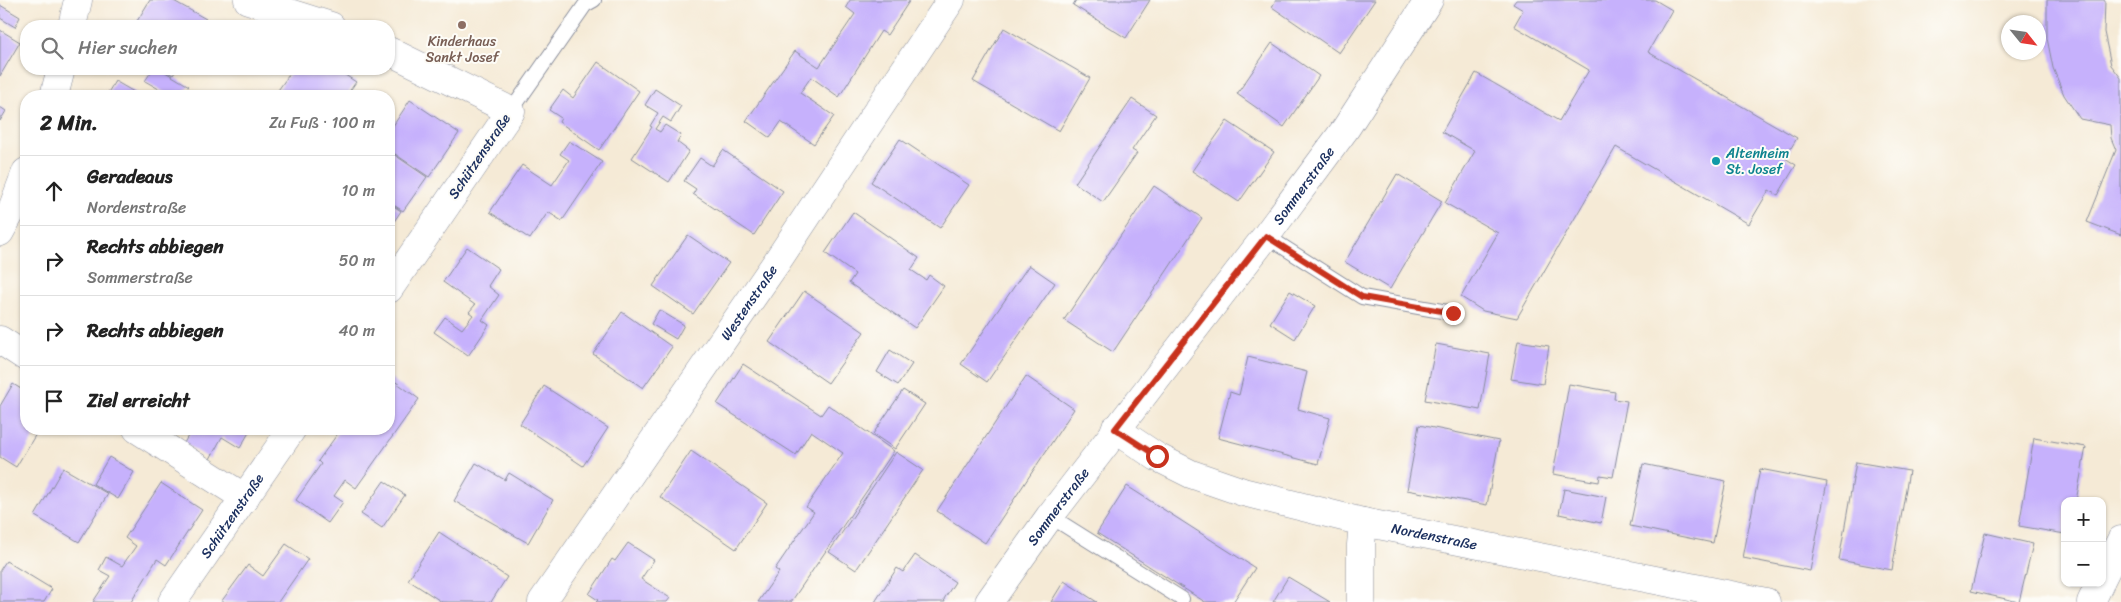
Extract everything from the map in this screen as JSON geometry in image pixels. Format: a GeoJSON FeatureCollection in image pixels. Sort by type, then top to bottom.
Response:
{"type":"FeatureCollection","features":[{"type":"Feature","properties":{"kind":"street"},"geometry":{"type":"LineString","coordinates":[[73,20],[78,0]]}},
{"type":"Feature","properties":{"kind":"street"},"geometry":{"type":"LineString","coordinates":[[248,0],[312,20]]}},
{"type":"Feature","properties":{"kind":"street","name":"Westenstraße"},"geometry":{"type":"LineString","coordinates":[[542,602],[776,263],[951,0]]}},
{"type":"Feature","properties":{"kind":"street","name":"Sommerstraße"},"geometry":{"type":"LineString","coordinates":[[989,602],[1115,429],[1266,236],[1346,128],[1428,0]]}},
{"type":"Feature","properties":{"kind":"street","name":"Schützenstraße"},"geometry":{"type":"LineString","coordinates":[[395,54],[511,111],[395,280]]}},
{"type":"Feature","properties":{"kind":"street"},"geometry":{"type":"LineString","coordinates":[[56,90],[59,75]]}},
{"type":"Feature","properties":{"kind":"street"},"geometry":{"type":"LineString","coordinates":[[0,232],[11,212],[20,188]]}},
{"type":"Feature","properties":{"kind":"street"},"geometry":{"type":"LineString","coordinates":[[0,340],[20,353]]}},
{"type":"Feature","properties":{"kind":"street","name":"Nordenstraße"},"geometry":{"type":"LineString","coordinates":[[1115,429],[1157,456],[1191,474],[1243,492],[1363,522],[1766,602]]}},
{"type":"Feature","properties":{"kind":"street"},"geometry":{"type":"LineString","coordinates":[[146,435],[244,498]]}},
{"type":"Feature","properties":{"kind":"street","name":"Schützenstraße"},"geometry":{"type":"LineString","coordinates":[[172,602],[288,435]]}},
{"type":"Feature","properties":{"kind":"street"},"geometry":{"type":"LineString","coordinates":[[1361,602],[1363,522]]}},
{"type":"Feature","properties":{"kind":"street"},"geometry":{"type":"LineString","coordinates":[[2106,570],[2121,540]]}},
{"type":"Feature","properties":{"kind":"street"},"geometry":{"type":"LineString","coordinates":[[2091,602],[2098,587]]}},
{"type":"Feature","properties":{"kind":"lane"},"geometry":{"type":"LineString","coordinates":[[511,111],[584,5],[594,0]]}},
{"type":"Feature","properties":{"kind":"lane"},"geometry":{"type":"LineString","coordinates":[[1266,236],[1362,297],[1453,313]]}},
{"type":"Feature","properties":{"kind":"lane"},"geometry":{"type":"LineString","coordinates":[[1050,516],[1182,599]]}},
{"type":"Feature","properties":{"kind":"building"},"geometry":{"type":"Polygon","coordinates":[[[150,0],[172,0],[206,19],[205,20],[138,20],[150,0]]]}},
{"type":"Feature","properties":{"kind":"building"},"geometry":{"type":"Polygon","coordinates":[[[850,0],[910,0],[887,35],[881,31],[839,97],[811,77],[800,93],[834,116],[814,144],[781,122],[770,138],[746,121],[795,51],[819,67],[855,14],[846,7],[850,0]]]}},
{"type":"Feature","properties":{"kind":"building"},"geometry":{"type":"Polygon","coordinates":[[[1076,0],[1150,0],[1126,38],[1073,5],[1076,0]]]}},
{"type":"Feature","properties":{"kind":"building"},"geometry":{"type":"Polygon","coordinates":[[[1276,0],[1375,0],[1339,53],[1272,7],[1276,0]]]}},
{"type":"Feature","properties":{"kind":"building","name":"Altenheim St. Josef"},"geometry":{"type":"Polygon","coordinates":[[[1516,0],[1655,0],[1672,10],[1648,52],[1797,138],[1785,158],[1796,165],[1778,195],[1769,190],[1749,224],[1616,147],[1517,318],[1483,311],[1461,297],[1498,233],[1445,203],[1475,151],[1442,132],[1476,73],[1559,121],[1589,70],[1514,26],[1523,10],[1513,4],[1516,0]]]}},
{"type":"Feature","properties":{"kind":"building"},"geometry":{"type":"Polygon","coordinates":[[[2047,0],[2105,0],[2104,32],[2111,65],[2121,78],[2121,235],[2087,222],[2116,150],[2111,138],[2110,125],[2080,119],[2064,95],[2053,68],[2047,38],[2047,0]]]}},
{"type":"Feature","properties":{"kind":"building"},"geometry":{"type":"Polygon","coordinates":[[[0,5],[20,17],[15,27],[0,18],[0,5]]]}},
{"type":"Feature","properties":{"kind":"building"},"geometry":{"type":"Polygon","coordinates":[[[1004,28],[1090,78],[1059,131],[973,81],[1004,28]]]}},
{"type":"Feature","properties":{"kind":"building"},"geometry":{"type":"Polygon","coordinates":[[[0,30],[20,42],[0,76],[0,30]]]}},
{"type":"Feature","properties":{"kind":"building"},"geometry":{"type":"Polygon","coordinates":[[[1272,43],[1319,76],[1284,127],[1237,94],[1272,43]]]}},
{"type":"Feature","properties":{"kind":"building"},"geometry":{"type":"Polygon","coordinates":[[[598,62],[639,91],[599,150],[559,122],[561,118],[549,110],[563,90],[573,98],[598,62]]]}},
{"type":"Feature","properties":{"kind":"building"},"geometry":{"type":"Polygon","coordinates":[[[149,75],[170,75],[189,86],[185,90],[161,90],[145,81],[149,75]]]}},
{"type":"Feature","properties":{"kind":"building"},"geometry":{"type":"Polygon","coordinates":[[[289,75],[345,75],[356,82],[350,90],[278,90],[289,75]]]}},
{"type":"Feature","properties":{"kind":"building"},"geometry":{"type":"Polygon","coordinates":[[[115,81],[131,90],[110,90],[115,81]]]}},
{"type":"Feature","properties":{"kind":"building"},"geometry":{"type":"Polygon","coordinates":[[[655,89],[681,106],[671,122],[663,117],[655,129],[660,132],[665,125],[681,135],[677,142],[689,151],[669,182],[632,158],[652,127],[650,126],[658,113],[645,105],[655,89]]]}},
{"type":"Feature","properties":{"kind":"building"},"geometry":{"type":"Polygon","coordinates":[[[1132,99],[1156,115],[1132,150],[1137,153],[1103,202],[1075,183],[1132,99]]]}},
{"type":"Feature","properties":{"kind":"building"},"geometry":{"type":"Polygon","coordinates":[[[410,100],[459,133],[429,177],[395,154],[395,123],[410,100]]]}},
{"type":"Feature","properties":{"kind":"building"},"geometry":{"type":"Polygon","coordinates":[[[0,107],[6,111],[0,121],[0,107]]]}},
{"type":"Feature","properties":{"kind":"building"},"geometry":{"type":"Polygon","coordinates":[[[1227,121],[1274,152],[1239,202],[1192,171],[1227,121]]]}},
{"type":"Feature","properties":{"kind":"building"},"geometry":{"type":"Polygon","coordinates":[[[900,139],[969,185],[940,228],[871,182],[900,139]]]}},
{"type":"Feature","properties":{"kind":"building"},"geometry":{"type":"Polygon","coordinates":[[[569,141],[602,162],[562,221],[548,212],[530,239],[490,212],[522,165],[552,185],[569,160],[560,154],[569,141]]]}},
{"type":"Feature","properties":{"kind":"building"},"geometry":{"type":"Polygon","coordinates":[[[723,150],[783,191],[754,235],[693,194],[696,189],[684,181],[700,158],[712,166],[723,150]]]}},
{"type":"Feature","properties":{"kind":"building"},"geometry":{"type":"Polygon","coordinates":[[[395,155],[427,177],[403,211],[395,206],[395,155]]]}},
{"type":"Feature","properties":{"kind":"building"},"geometry":{"type":"Polygon","coordinates":[[[1397,174],[1442,201],[1390,289],[1345,262],[1397,174]]]}},
{"type":"Feature","properties":{"kind":"building"},"geometry":{"type":"Polygon","coordinates":[[[1154,186],[1202,218],[1113,352],[1064,320],[1154,186]]]}},
{"type":"Feature","properties":{"kind":"building"},"geometry":{"type":"Polygon","coordinates":[[[395,207],[401,211],[395,220],[395,207]]]}},
{"type":"Feature","properties":{"kind":"building"},"geometry":{"type":"Polygon","coordinates":[[[853,212],[919,258],[911,270],[926,280],[929,275],[944,286],[915,328],[849,283],[855,274],[825,253],[853,212]]]}},
{"type":"Feature","properties":{"kind":"building"},"geometry":{"type":"Polygon","coordinates":[[[688,235],[729,263],[693,314],[653,286],[688,235]]]}},
{"type":"Feature","properties":{"kind":"building"},"geometry":{"type":"Polygon","coordinates":[[[467,247],[499,269],[488,286],[499,295],[482,320],[489,325],[468,356],[434,332],[445,317],[462,329],[473,315],[469,312],[475,305],[443,282],[467,247]]]}},
{"type":"Feature","properties":{"kind":"building"},"geometry":{"type":"Polygon","coordinates":[[[1029,265],[1055,283],[987,382],[961,364],[1029,265]]]}},
{"type":"Feature","properties":{"kind":"building"},"geometry":{"type":"Polygon","coordinates":[[[804,291],[864,332],[828,383],[769,342],[804,291]]]}},
{"type":"Feature","properties":{"kind":"building"},"geometry":{"type":"Polygon","coordinates":[[[1290,291],[1315,306],[1295,339],[1270,323],[1290,291]]]}},
{"type":"Feature","properties":{"kind":"building"},"geometry":{"type":"Polygon","coordinates":[[[659,310],[684,325],[676,339],[651,324],[659,310]]]}},
{"type":"Feature","properties":{"kind":"building"},"geometry":{"type":"Polygon","coordinates":[[[622,312],[672,347],[643,388],[593,354],[622,312]]]}},
{"type":"Feature","properties":{"kind":"building"},"geometry":{"type":"Polygon","coordinates":[[[1518,341],[1549,346],[1543,384],[1511,379],[1518,341]]]}},
{"type":"Feature","properties":{"kind":"building"},"geometry":{"type":"Polygon","coordinates":[[[1436,344],[1490,354],[1480,410],[1425,400],[1436,344]]]}},
{"type":"Feature","properties":{"kind":"building"},"geometry":{"type":"Polygon","coordinates":[[[890,350],[912,364],[898,385],[877,372],[890,350]]]}},
{"type":"Feature","properties":{"kind":"building"},"geometry":{"type":"Polygon","coordinates":[[[1248,357],[1307,372],[1298,409],[1330,418],[1318,464],[1218,438],[1230,392],[1239,395],[1248,357]]]}},
{"type":"Feature","properties":{"kind":"building"},"geometry":{"type":"Polygon","coordinates":[[[743,364],[821,415],[828,405],[894,451],[791,602],[758,602],[779,572],[775,569],[814,512],[806,507],[843,453],[811,431],[796,455],[717,404],[743,364]]]}},
{"type":"Feature","properties":{"kind":"building"},"geometry":{"type":"Polygon","coordinates":[[[1026,376],[1074,409],[985,543],[937,511],[1026,376]]]}},
{"type":"Feature","properties":{"kind":"building"},"geometry":{"type":"Polygon","coordinates":[[[395,381],[419,399],[395,433],[395,381]]]}},
{"type":"Feature","properties":{"kind":"building"},"geometry":{"type":"Polygon","coordinates":[[[13,384],[20,388],[20,435],[35,435],[16,467],[0,457],[0,406],[13,384]]]}},
{"type":"Feature","properties":{"kind":"building"},"geometry":{"type":"Polygon","coordinates":[[[1569,384],[1615,392],[1614,399],[1627,401],[1613,477],[1600,475],[1599,482],[1553,474],[1569,384]]]}},
{"type":"Feature","properties":{"kind":"building"},"geometry":{"type":"Polygon","coordinates":[[[544,386],[608,428],[583,466],[520,424],[544,386]]]}},
{"type":"Feature","properties":{"kind":"building"},"geometry":{"type":"Polygon","coordinates":[[[903,390],[925,404],[895,449],[873,434],[903,390]]]}},
{"type":"Feature","properties":{"kind":"building"},"geometry":{"type":"Polygon","coordinates":[[[1419,425],[1499,441],[1487,505],[1407,490],[1419,425]]]}},
{"type":"Feature","properties":{"kind":"building"},"geometry":{"type":"Polygon","coordinates":[[[189,435],[248,435],[240,448],[222,437],[210,459],[184,443],[189,435]]]}},
{"type":"Feature","properties":{"kind":"building"},"geometry":{"type":"Polygon","coordinates":[[[337,435],[394,435],[356,488],[345,480],[334,496],[343,502],[328,523],[296,500],[321,464],[318,461],[337,435]]]}},
{"type":"Feature","properties":{"kind":"building"},"geometry":{"type":"Polygon","coordinates":[[[2034,438],[2086,447],[2077,497],[2061,497],[2061,533],[2019,526],[2034,438]]]}},
{"type":"Feature","properties":{"kind":"building"},"geometry":{"type":"Polygon","coordinates":[[[691,451],[767,503],[736,549],[660,497],[691,451]]]}},
{"type":"Feature","properties":{"kind":"building"},"geometry":{"type":"Polygon","coordinates":[[[896,452],[923,470],[856,570],[829,552],[896,452]]]}},
{"type":"Feature","properties":{"kind":"building"},"geometry":{"type":"Polygon","coordinates":[[[109,457],[134,472],[118,499],[93,484],[109,457]]]}},
{"type":"Feature","properties":{"kind":"building"},"geometry":{"type":"Polygon","coordinates":[[[1856,462],[1909,471],[1892,570],[1839,560],[1856,462]]]}},
{"type":"Feature","properties":{"kind":"building"},"geometry":{"type":"Polygon","coordinates":[[[476,463],[505,480],[509,473],[553,500],[528,543],[454,501],[476,463]]]}},
{"type":"Feature","properties":{"kind":"building"},"geometry":{"type":"Polygon","coordinates":[[[1643,464],[1726,481],[1713,543],[1630,526],[1643,464]]]}},
{"type":"Feature","properties":{"kind":"building"},"geometry":{"type":"Polygon","coordinates":[[[63,468],[108,494],[79,542],[35,516],[63,468]]]}},
{"type":"Feature","properties":{"kind":"building"},"geometry":{"type":"Polygon","coordinates":[[[1760,469],[1827,482],[1810,571],[1743,558],[1760,469]]]}},
{"type":"Feature","properties":{"kind":"building"},"geometry":{"type":"Polygon","coordinates":[[[384,481],[405,495],[382,528],[361,514],[384,481]]]}},
{"type":"Feature","properties":{"kind":"building"},"geometry":{"type":"Polygon","coordinates":[[[161,483],[202,510],[166,565],[157,559],[131,602],[93,602],[110,576],[99,570],[106,557],[122,566],[136,546],[125,538],[161,483]]]}},
{"type":"Feature","properties":{"kind":"building"},"geometry":{"type":"Polygon","coordinates":[[[1127,486],[1255,568],[1233,602],[1205,602],[1097,533],[1127,486]]]}},
{"type":"Feature","properties":{"kind":"building"},"geometry":{"type":"Polygon","coordinates":[[[1564,489],[1606,497],[1601,523],[1559,514],[1564,489]]]}},
{"type":"Feature","properties":{"kind":"building"},"geometry":{"type":"Polygon","coordinates":[[[439,532],[507,577],[491,602],[442,602],[408,580],[439,532]]]}},
{"type":"Feature","properties":{"kind":"building"},"geometry":{"type":"Polygon","coordinates":[[[1985,533],[2033,544],[2019,602],[1971,591],[1985,533]]]}},
{"type":"Feature","properties":{"kind":"building"},"geometry":{"type":"Polygon","coordinates":[[[628,543],[654,560],[641,579],[670,598],[667,602],[596,602],[598,600],[589,594],[612,559],[615,561],[628,543]]]}},
{"type":"Feature","properties":{"kind":"building"},"geometry":{"type":"Polygon","coordinates":[[[286,544],[308,559],[278,602],[221,602],[248,565],[263,576],[286,544]]]}},
{"type":"Feature","properties":{"kind":"building"},"geometry":{"type":"Polygon","coordinates":[[[915,555],[955,582],[944,599],[945,602],[875,602],[897,568],[903,572],[915,555]]]}},
{"type":"Feature","properties":{"kind":"building"},"geometry":{"type":"Polygon","coordinates":[[[6,561],[52,589],[44,602],[0,602],[0,570],[6,561]]]}},
{"type":"Feature","properties":{"kind":"building"},"geometry":{"type":"Polygon","coordinates":[[[1288,577],[1330,602],[1273,602],[1288,577]]]}},
{"type":"Feature","properties":{"kind":"building"},"geometry":{"type":"Polygon","coordinates":[[[1064,581],[1097,602],[1051,602],[1064,581]]]}},
{"type":"Feature","properties":{"kind":"place","name":"Kinderhaus Sankt Josef"},"geometry":{"type":"Point","coordinates":[462,25]}},
{"type":"Feature","properties":{"kind":"place","name":"Altenheim St. Josef"},"geometry":{"type":"Point","coordinates":[1716,161]}},
{"type":"Feature","properties":{"kind":"route"},"geometry":{"type":"LineString","coordinates":[[1157,456],[1115,429],[1266,236],[1362,297],[1453,313]]}}]}
